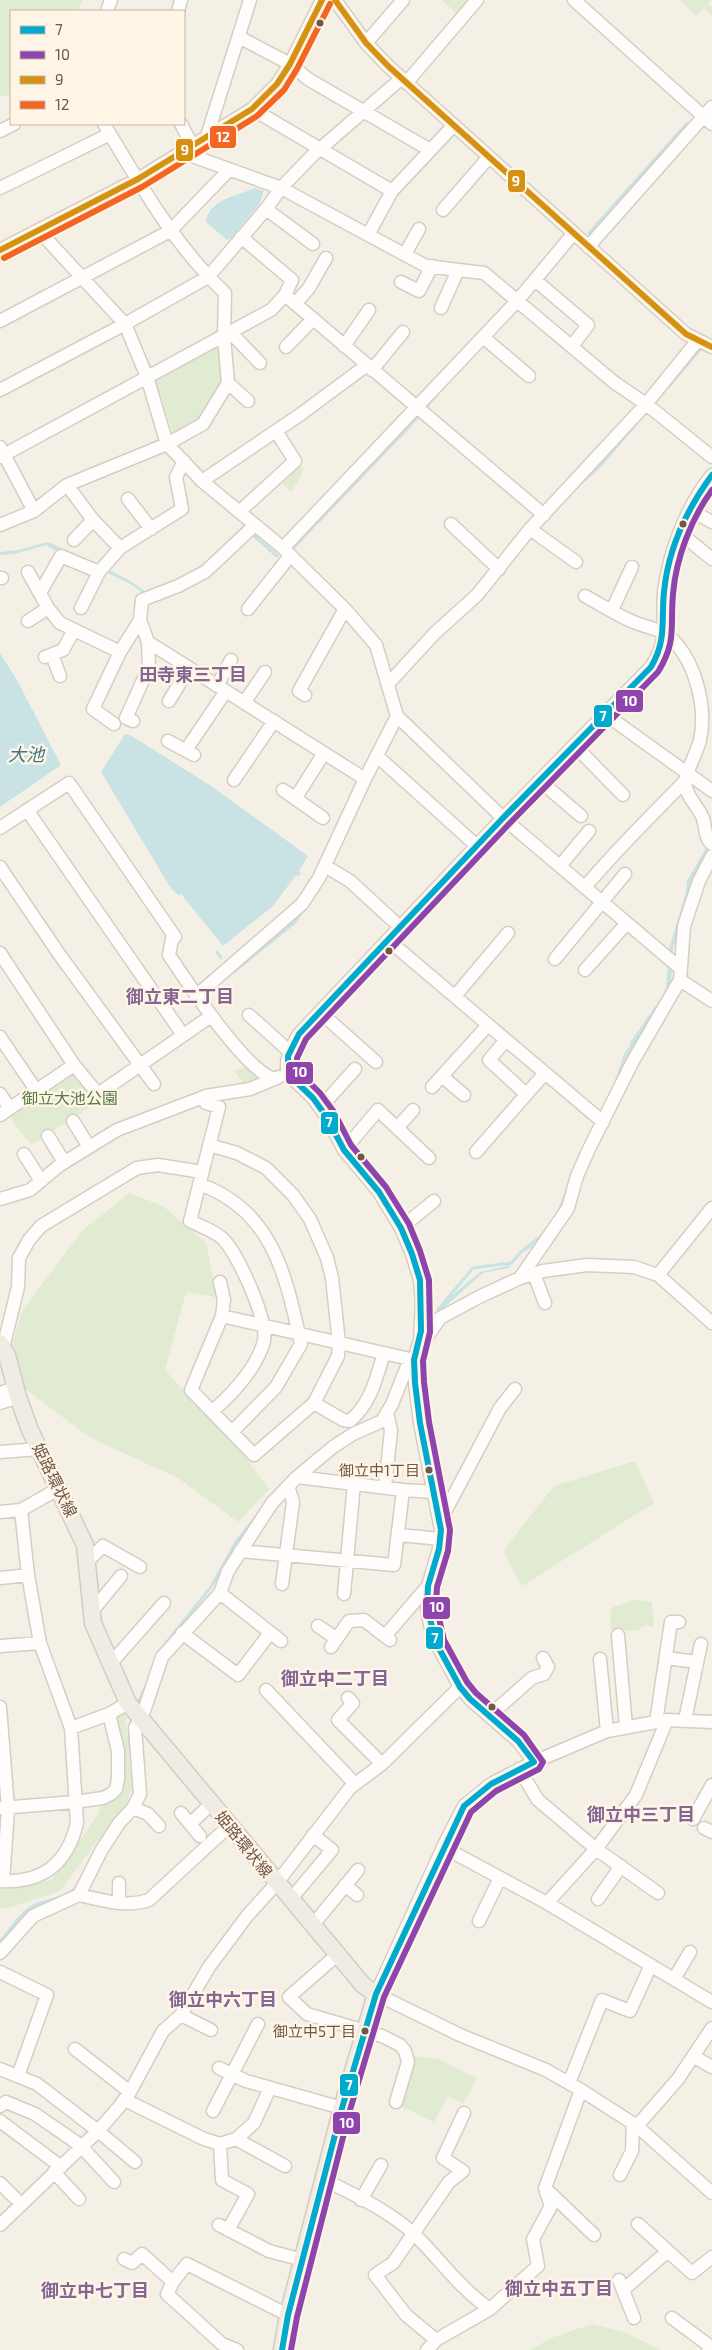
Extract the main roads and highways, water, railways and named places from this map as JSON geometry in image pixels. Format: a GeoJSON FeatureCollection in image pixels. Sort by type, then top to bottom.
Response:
{"type":"FeatureCollection","features":[{"type":"Feature","properties":{"kind":"main road","name":"姫路環状線"},"geometry":{"type":"LineString","coordinates":[[2,1350],[11,1392],[78,1526],[85,1545],[94,1623],[110,1663],[133,1709],[276,1884],[363,1985],[376,1994],[342,2108],[288,2315],[284,2349]]}},
{"type":"Feature","properties":{"kind":"water"},"geometry":{"type":"Polygon","coordinates":[[[687,121],[690,127],[590,236],[587,233],[687,121]]]}},
{"type":"Feature","properties":{"kind":"water"},"geometry":{"type":"Polygon","coordinates":[[[255,188],[264,191],[259,205],[231,238],[227,240],[206,222],[208,214],[218,203],[255,188]]]}},
{"type":"Feature","properties":{"kind":"water"},"geometry":{"type":"Polygon","coordinates":[[[486,339],[411,427],[319,523],[317,521],[486,339]]]}},
{"type":"Feature","properties":{"kind":"water"},"geometry":{"type":"Polygon","coordinates":[[[243,528],[246,530],[201,570],[176,586],[147,596],[132,585],[46,545],[14,554],[0,555],[0,552],[18,550],[48,542],[98,564],[132,582],[147,593],[188,574],[221,550],[243,528]]]}},
{"type":"Feature","properties":{"kind":"water","name":"大池"},"geometry":{"type":"Polygon","coordinates":[[[0,653],[17,680],[61,765],[0,807],[0,653]]]}},
{"type":"Feature","properties":{"kind":"water"},"geometry":{"type":"Polygon","coordinates":[[[125,734],[130,735],[205,782],[205,786],[207,783],[308,856],[299,871],[301,873],[299,876],[296,875],[273,906],[223,946],[181,894],[178,895],[170,887],[101,772],[125,734]]]}},
{"type":"Feature","properties":{"kind":"water"},"geometry":{"type":"Polygon","coordinates":[[[686,781],[689,781],[691,791],[704,812],[711,832],[712,846],[693,878],[673,949],[671,986],[658,1012],[629,1052],[622,1066],[608,1107],[570,1183],[566,1203],[557,1222],[542,1241],[522,1253],[508,1268],[483,1273],[439,1312],[436,1309],[480,1272],[507,1266],[520,1253],[541,1240],[556,1222],[568,1181],[606,1107],[624,1054],[653,1015],[666,988],[669,949],[686,892],[687,881],[711,839],[704,816],[689,790],[686,781]]]}},
{"type":"Feature","properties":{"kind":"waterway"},"geometry":{"type":"LineString","coordinates":[[669,386],[702,347]]}},
{"type":"Feature","properties":{"kind":"waterway"},"geometry":{"type":"LineString","coordinates":[[578,486],[600,466],[635,425]]}},
{"type":"Feature","properties":{"kind":"waterway"},"geometry":{"type":"LineString","coordinates":[[292,550],[320,519]]}},
{"type":"Feature","properties":{"kind":"waterway"},"geometry":{"type":"LineString","coordinates":[[253,535],[277,556]]}},
{"type":"Feature","properties":{"kind":"waterway"},"geometry":{"type":"LineString","coordinates":[[235,971],[295,922],[303,910]]}},
{"type":"Feature","properties":{"kind":"waterway"},"geometry":{"type":"LineString","coordinates":[[217,952],[221,958]]}},
{"type":"Feature","properties":{"kind":"waterway"},"geometry":{"type":"LineString","coordinates":[[631,1044],[657,1006]]}},
{"type":"Feature","properties":{"kind":"waterway"},"geometry":{"type":"LineString","coordinates":[[559,1211],[564,1198]]}},
{"type":"Feature","properties":{"kind":"waterway"},"geometry":{"type":"LineString","coordinates":[[442,1305],[473,1268],[511,1263],[522,1251],[545,1233]]}},
{"type":"Feature","properties":{"kind":"waterway"},"geometry":{"type":"LineString","coordinates":[[162,1648],[211,1587],[236,1542],[259,1513]]}},
{"type":"Feature","properties":{"kind":"waterway"},"geometry":{"type":"LineString","coordinates":[[137,1705],[147,1683]]}},
{"type":"Feature","properties":{"kind":"waterway"},"geometry":{"type":"LineString","coordinates":[[131,1755],[129,1738],[132,1715]]}},
{"type":"Feature","properties":{"kind":"waterway"},"geometry":{"type":"LineString","coordinates":[[122,1811],[131,1800],[135,1789]]}},
{"type":"Feature","properties":{"kind":"waterway"},"geometry":{"type":"LineString","coordinates":[[0,1942],[30,1908],[64,1895],[77,1885]]}},
{"type":"Feature","properties":{"kind":"place","name":"御立中1丁目"},"geometry":{"type":"Point","coordinates":[429,1470]}},
{"type":"Feature","properties":{"kind":"place","name":"御立中5丁目"},"geometry":{"type":"Point","coordinates":[365,2031]}},
{"type":"Feature","properties":{"kind":"district","name":"田寺東三丁目"},"geometry":{"type":"Point","coordinates":[193,675]}},
{"type":"Feature","properties":{"kind":"district","name":"御立東二丁目"},"geometry":{"type":"Point","coordinates":[180,997]}},
{"type":"Feature","properties":{"kind":"district","name":"御立中二丁目"},"geometry":{"type":"Point","coordinates":[335,1679]}},
{"type":"Feature","properties":{"kind":"district","name":"御立中三丁目"},"geometry":{"type":"Point","coordinates":[641,1815]}},
{"type":"Feature","properties":{"kind":"district","name":"御立中六丁目"},"geometry":{"type":"Point","coordinates":[223,2000]}},
{"type":"Feature","properties":{"kind":"district","name":"御立中五丁目"},"geometry":{"type":"Point","coordinates":[559,2289]}},
{"type":"Feature","properties":{"kind":"district","name":"御立中七丁目"},"geometry":{"type":"Point","coordinates":[95,2291]}},
{"type":"Feature","properties":{"kind":"park label","name":"御立大池公園"},"geometry":{"type":"Point","coordinates":[70,1098]}}]}
